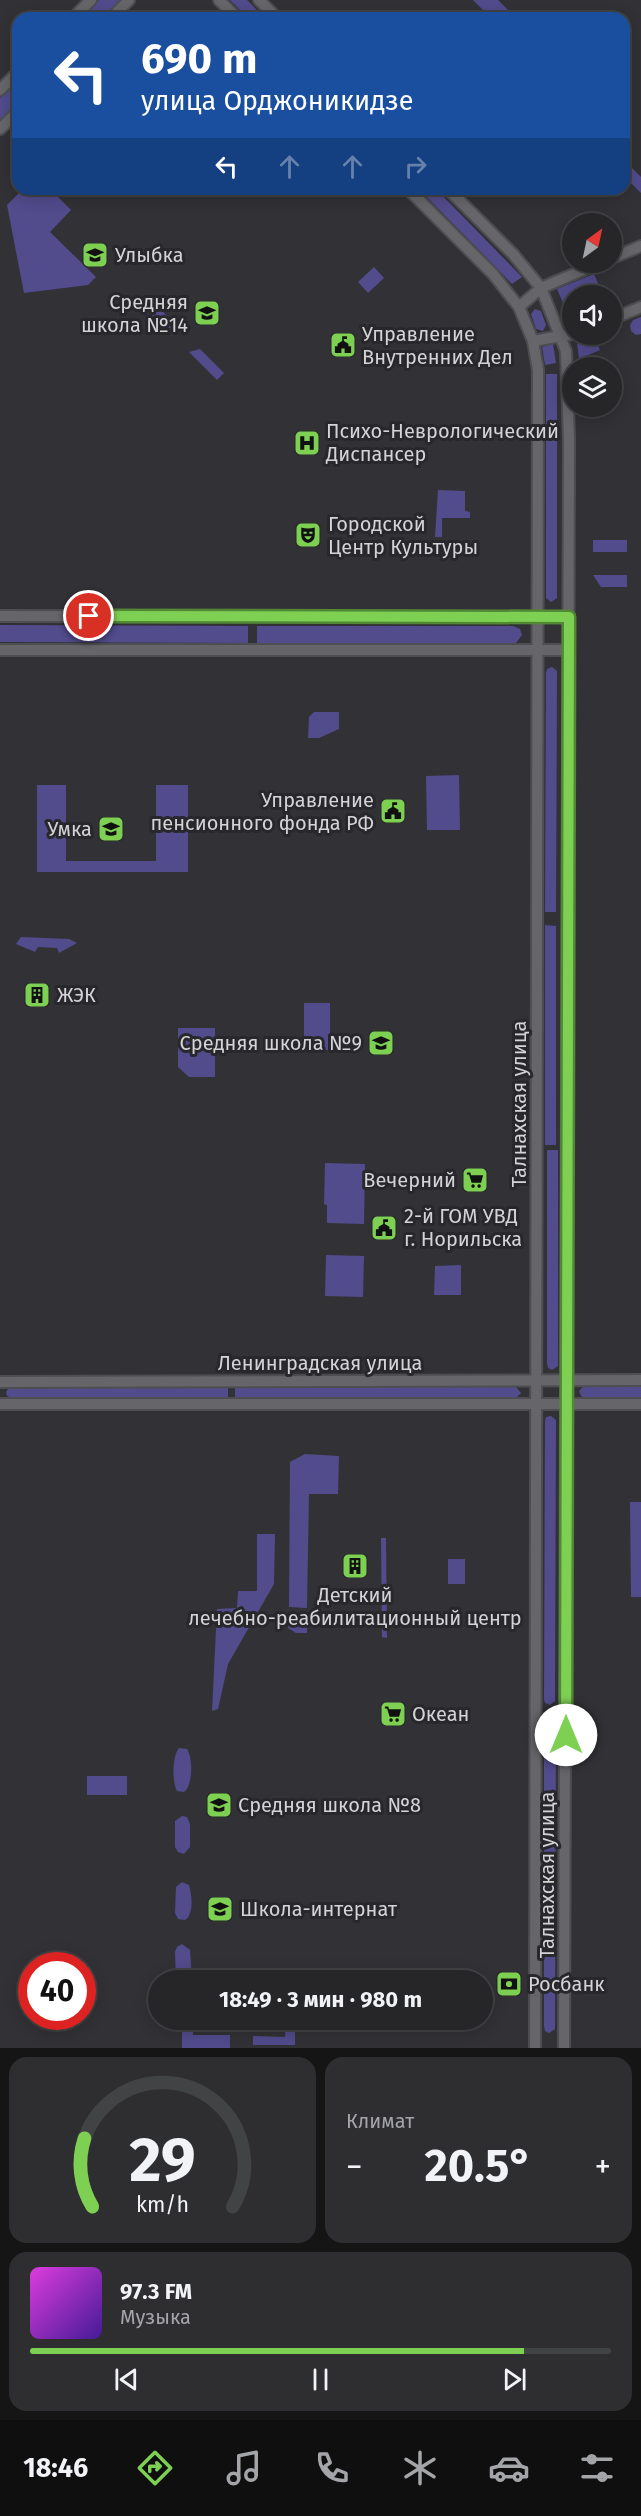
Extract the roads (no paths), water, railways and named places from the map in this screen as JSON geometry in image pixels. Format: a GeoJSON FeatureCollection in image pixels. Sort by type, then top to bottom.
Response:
{"type":"FeatureCollection","features":[{"type":"Feature","properties":{"kind":"street"},"geometry":{"type":"LineString","coordinates":[[79,12],[91,0]]}},
{"type":"Feature","properties":{"kind":"street"},"geometry":{"type":"LineString","coordinates":[[117,12],[129,0]]}},
{"type":"Feature","properties":{"kind":"street"},"geometry":{"type":"LineString","coordinates":[[219,0],[231,12]]}},
{"type":"Feature","properties":{"kind":"street"},"geometry":{"type":"LineString","coordinates":[[260,0],[271,12]]}},
{"type":"Feature","properties":{"kind":"street"},"geometry":{"type":"LineString","coordinates":[[0,90],[12,78]]}},
{"type":"Feature","properties":{"kind":"street"},"geometry":{"type":"LineString","coordinates":[[0,129],[12,117]]}},
{"type":"Feature","properties":{"kind":"street","name":"Талнахская улица"},"geometry":{"type":"LineString","coordinates":[[414,195],[493,274],[519,307],[533,341],[538,370],[535,2048]]}},
{"type":"Feature","properties":{"kind":"street","name":"Талнахская улица"},"geometry":{"type":"LineString","coordinates":[[453,195],[513,254],[541,288],[566,351],[570,439],[567,650],[564,2048]]}},
{"type":"Feature","properties":{"kind":"street"},"geometry":{"type":"LineString","coordinates":[[622,254],[641,246]]}},
{"type":"Feature","properties":{"kind":"street"},"geometry":{"type":"LineString","coordinates":[[519,307],[541,288],[576,273]]}},
{"type":"Feature","properties":{"kind":"street"},"geometry":{"type":"LineString","coordinates":[[622,314],[641,307]]}},
{"type":"Feature","properties":{"kind":"street"},"geometry":{"type":"LineString","coordinates":[[533,341],[561,336]]}},
{"type":"Feature","properties":{"kind":"street"},"geometry":{"type":"LineString","coordinates":[[0,616],[569,617]]}},
{"type":"Feature","properties":{"kind":"street"},"geometry":{"type":"LineString","coordinates":[[0,650],[567,650]]}},
{"type":"Feature","properties":{"kind":"street","name":"Ленинградская улица"},"geometry":{"type":"LineString","coordinates":[[0,1382],[641,1380]]}},
{"type":"Feature","properties":{"kind":"street","name":"Ленинградская улица"},"geometry":{"type":"LineString","coordinates":[[0,1404],[641,1404]]}},
{"type":"Feature","properties":{"kind":"place","name":"Улыбка"},"geometry":{"type":"Point","coordinates":[95,255]}},
{"type":"Feature","properties":{"kind":"place","name":"Средняя школа №14"},"geometry":{"type":"Point","coordinates":[207,313]}},
{"type":"Feature","properties":{"kind":"place","name":"Управление Внутренних Дел"},"geometry":{"type":"Point","coordinates":[343,345]}},
{"type":"Feature","properties":{"kind":"place","name":"Психо-Неврологический Диспансер"},"geometry":{"type":"Point","coordinates":[307,443]}},
{"type":"Feature","properties":{"kind":"place","name":"Городской Центр Культуры"},"geometry":{"type":"Point","coordinates":[308,535]}},
{"type":"Feature","properties":{"kind":"place","name":"Управление пенсионного фонда РФ"},"geometry":{"type":"Point","coordinates":[393,811]}},
{"type":"Feature","properties":{"kind":"place","name":"Умка"},"geometry":{"type":"Point","coordinates":[111,829]}},
{"type":"Feature","properties":{"kind":"place","name":"ЖЭК"},"geometry":{"type":"Point","coordinates":[37,995]}},
{"type":"Feature","properties":{"kind":"place","name":"Средняя школа №9"},"geometry":{"type":"Point","coordinates":[381,1043]}},
{"type":"Feature","properties":{"kind":"place","name":"Вечерний"},"geometry":{"type":"Point","coordinates":[475,1180]}},
{"type":"Feature","properties":{"kind":"place","name":"2-й ГОМ УВД г. Норильска"},"geometry":{"type":"Point","coordinates":[384,1228]}},
{"type":"Feature","properties":{"kind":"place","name":"Детский лечебно-реабилитационный центр"},"geometry":{"type":"Point","coordinates":[355,1566]}},
{"type":"Feature","properties":{"kind":"place","name":"Океан"},"geometry":{"type":"Point","coordinates":[393,1714]}},
{"type":"Feature","properties":{"kind":"place","name":"Средняя школа №8"},"geometry":{"type":"Point","coordinates":[219,1805]}},
{"type":"Feature","properties":{"kind":"place","name":"Школа-интернат"},"geometry":{"type":"Point","coordinates":[220,1909]}},
{"type":"Feature","properties":{"kind":"place","name":"Росбанк"},"geometry":{"type":"Point","coordinates":[509,1984]}}]}
